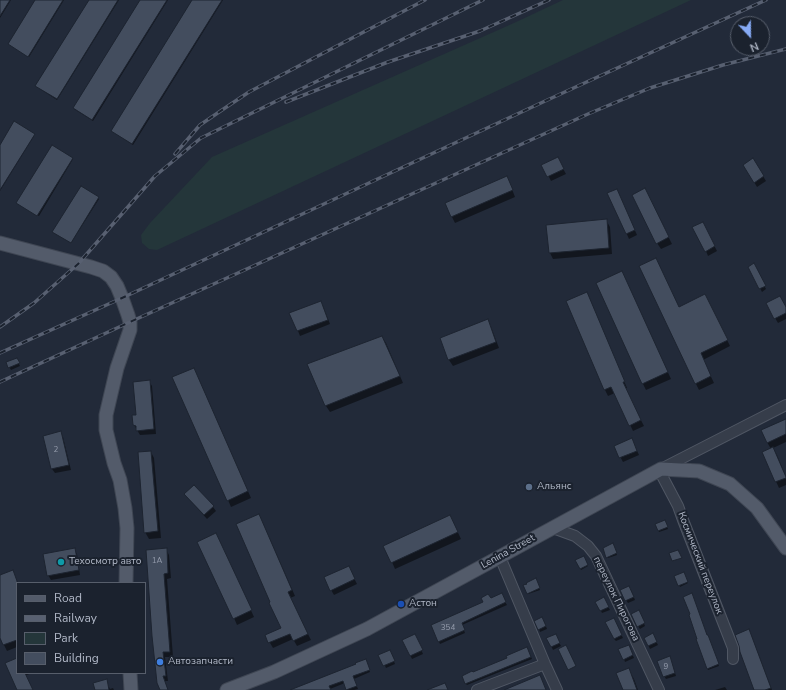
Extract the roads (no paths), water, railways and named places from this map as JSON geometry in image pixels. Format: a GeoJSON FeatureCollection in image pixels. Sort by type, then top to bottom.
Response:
{"type":"FeatureCollection","features":[{"type":"Feature","properties":{"kind":"main road"},"geometry":{"type":"LineString","coordinates":[[0,243],[103,271],[111,277],[122,298],[130,322],[130,330],[117,368],[109,400],[106,415],[106,430],[120,480],[125,508],[127,528],[126,582]]}},
{"type":"Feature","properties":{"kind":"main road"},"geometry":{"type":"LineString","coordinates":[[660,470],[699,471],[730,484],[757,508],[786,548]]}},
{"type":"Feature","properties":{"kind":"main road","name":"Lenina Street"},"geometry":{"type":"LineString","coordinates":[[227,690],[274,672],[367,629],[660,470]]}},
{"type":"Feature","properties":{"kind":"main road"},"geometry":{"type":"LineString","coordinates":[[130,674],[131,690]]}},
{"type":"Feature","properties":{"kind":"street","name":"Lenina Street"},"geometry":{"type":"LineString","coordinates":[[660,470],[786,404]]}},
{"type":"Feature","properties":{"kind":"street","name":"Космический переулок"},"geometry":{"type":"LineString","coordinates":[[660,470],[678,506],[733,648],[733,659]]}},
{"type":"Feature","properties":{"kind":"street","name":"переулок Пирогова"},"geometry":{"type":"LineString","coordinates":[[552,528],[575,536],[588,546],[596,556],[659,690]]}},
{"type":"Feature","properties":{"kind":"street"},"geometry":{"type":"LineString","coordinates":[[500,557],[557,690]]}},
{"type":"Feature","properties":{"kind":"street"},"geometry":{"type":"LineString","coordinates":[[477,690],[545,664]]}},
{"type":"Feature","properties":{"kind":"railway"},"geometry":{"type":"LineString","coordinates":[[175,154],[200,125],[249,92],[425,0]]}},
{"type":"Feature","properties":{"kind":"railway"},"geometry":{"type":"LineString","coordinates":[[0,327],[34,303],[78,264],[155,176],[201,138],[483,0]]}},
{"type":"Feature","properties":{"kind":"railway"},"geometry":{"type":"LineString","coordinates":[[286,102],[388,62],[480,31],[549,0]]}},
{"type":"Feature","properties":{"kind":"railway"},"geometry":{"type":"LineString","coordinates":[[0,353],[766,0]]}},
{"type":"Feature","properties":{"kind":"railway"},"geometry":{"type":"LineString","coordinates":[[0,382],[588,114],[650,88],[723,65],[786,49]]}},
{"type":"Feature","properties":{"kind":"place","name":"Альянс"},"geometry":{"type":"Point","coordinates":[529,487]}},
{"type":"Feature","properties":{"kind":"place","name":"Техосмотр авто"},"geometry":{"type":"Point","coordinates":[61,562]}},
{"type":"Feature","properties":{"kind":"place","name":"Астон"},"geometry":{"type":"Point","coordinates":[401,604]}},
{"type":"Feature","properties":{"kind":"place","name":"Автозапчасти"},"geometry":{"type":"Point","coordinates":[160,662]}}]}
